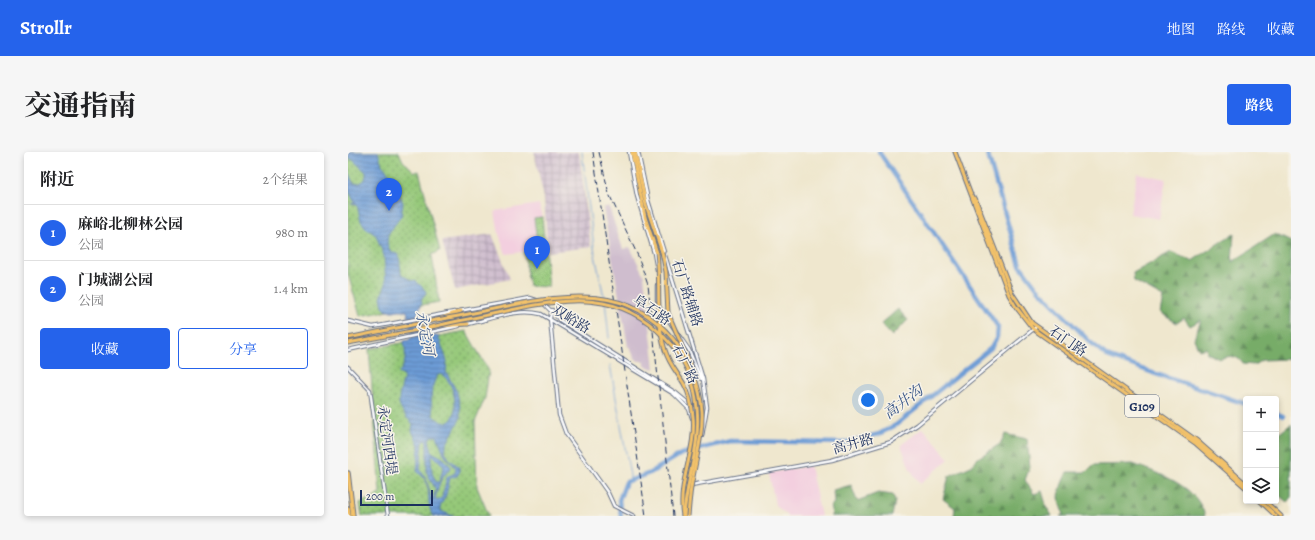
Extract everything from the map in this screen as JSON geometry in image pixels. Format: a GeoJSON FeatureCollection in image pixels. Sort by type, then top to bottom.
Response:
{"type":"FeatureCollection","features":[{"type":"Feature","properties":{"kind":"highway"},"geometry":{"type":"LineString","coordinates":[[348,473],[351,504],[350,515]]}},
{"type":"Feature","properties":{"kind":"highway"},"geometry":{"type":"LineString","coordinates":[[348,509],[350,515]]}},
{"type":"Feature","properties":{"kind":"main road","name":"石广路"},"geometry":{"type":"LineString","coordinates":[[632,152],[645,217],[657,253],[660,278],[660,326],[664,348],[673,371],[684,384],[693,416],[692,441],[684,478],[684,516]]}},
{"type":"Feature","properties":{"kind":"main road","name":"石广路"},"geometry":{"type":"LineString","coordinates":[[637,152],[646,205],[662,252],[666,272],[668,313],[694,374]]}},
{"type":"Feature","properties":{"kind":"main road","name":"石门路"},"geometry":{"type":"LineString","coordinates":[[956,152],[1007,282],[1018,305],[1034,328],[1195,444],[1243,485]]}},
{"type":"Feature","properties":{"kind":"main road","name":"阜石路"},"geometry":{"type":"LineString","coordinates":[[436,320],[548,298],[583,296],[610,300],[640,311],[663,330],[681,349],[694,374],[701,401],[702,426],[692,478],[689,516]]}},
{"type":"Feature","properties":{"kind":"main road","name":"阜石路"},"geometry":{"type":"LineString","coordinates":[[430,327],[548,302],[571,300],[610,304],[624,309],[644,320],[659,331],[679,355],[692,381],[696,399],[698,426],[684,516]]}},
{"type":"Feature","properties":{"kind":"main road"},"geometry":{"type":"LineString","coordinates":[[348,337],[436,320],[461,311]]}},
{"type":"Feature","properties":{"kind":"main road"},"geometry":{"type":"LineString","coordinates":[[348,344],[430,327],[468,324]]}},
{"type":"Feature","properties":{"kind":"main road","name":"石门路"},"geometry":{"type":"LineString","coordinates":[[1034,328],[1196,440],[1243,481]]}},
{"type":"Feature","properties":{"kind":"main road"},"geometry":{"type":"LineString","coordinates":[[1263,504],[1276,516]]}},
{"type":"Feature","properties":{"kind":"main road"},"geometry":{"type":"LineString","coordinates":[[1268,504],[1281,516]]}},
{"type":"Feature","properties":{"kind":"street","name":"石广路辅路"},"geometry":{"type":"LineString","coordinates":[[629,152],[638,202],[656,262],[658,306],[665,318],[682,337],[699,372],[705,393],[704,413],[697,414]]}},
{"type":"Feature","properties":{"kind":"street","name":"石广路辅路"},"geometry":{"type":"LineString","coordinates":[[637,152],[651,211],[703,379],[706,400],[705,420],[701,440]]}},
{"type":"Feature","properties":{"kind":"street","name":"双峪路"},"geometry":{"type":"LineString","coordinates":[[348,321],[373,327],[530,298],[542,302],[552,310],[561,321],[676,392],[692,405],[697,414],[701,428],[701,440],[692,485],[689,516]]}},
{"type":"Feature","properties":{"kind":"street"},"geometry":{"type":"LineString","coordinates":[[552,310],[550,318],[559,415],[566,434],[608,493],[614,506],[629,512],[634,516]]}},
{"type":"Feature","properties":{"kind":"street","name":"双峪路"},"geometry":{"type":"LineString","coordinates":[[348,350],[531,311],[550,318],[674,394],[689,409],[692,416],[694,431],[685,486],[684,516]]}},
{"type":"Feature","properties":{"kind":"street","name":"高井路"},"geometry":{"type":"LineString","coordinates":[[685,486],[819,463],[845,457],[891,442],[917,425],[1034,328]]}},
{"type":"Feature","properties":{"kind":"street"},"geometry":{"type":"LineString","coordinates":[[689,350],[694,348]]}},
{"type":"Feature","properties":{"kind":"street","name":"永定河西堤"},"geometry":{"type":"LineString","coordinates":[[348,367],[370,390],[388,516]]}},
{"type":"Feature","properties":{"kind":"street"},"geometry":{"type":"LineString","coordinates":[[629,512],[630,516]]}},
{"type":"Feature","properties":{"kind":"shaded area"},"geometry":{"type":"Polygon","coordinates":[[[534,152],[579,152],[591,247],[548,252],[544,198],[534,152]]]}},
{"type":"Feature","properties":{"kind":"shaded area"},"geometry":{"type":"Polygon","coordinates":[[[1137,173],[1166,179],[1159,219],[1130,214],[1137,173]]]}},
{"type":"Feature","properties":{"kind":"shaded area"},"geometry":{"type":"Polygon","coordinates":[[[539,204],[542,217],[534,219],[538,250],[506,254],[499,234],[495,211],[539,204]]]}},
{"type":"Feature","properties":{"kind":"shaded area"},"geometry":{"type":"Polygon","coordinates":[[[603,207],[609,207],[623,249],[630,247],[644,276],[655,369],[645,366],[644,361],[638,361],[634,357],[630,347],[628,347],[603,207]]]}},
{"type":"Feature","properties":{"kind":"shaded area"},"geometry":{"type":"Polygon","coordinates":[[[492,234],[510,279],[455,290],[442,241],[492,234]]]}},
{"type":"Feature","properties":{"kind":"shaded area"},"geometry":{"type":"Polygon","coordinates":[[[923,428],[949,459],[920,484],[910,469],[901,445],[923,428]]]}},
{"type":"Feature","properties":{"kind":"shaded area"},"geometry":{"type":"Polygon","coordinates":[[[810,466],[821,516],[788,516],[775,505],[769,473],[810,466]]]}},
{"type":"Feature","properties":{"kind":"green space"},"geometry":{"type":"Polygon","coordinates":[[[348,152],[399,152],[403,161],[415,172],[419,171],[440,251],[432,255],[439,302],[360,316],[348,274],[348,152]]]}},
{"type":"Feature","properties":{"kind":"green space"},"geometry":{"type":"Polygon","coordinates":[[[542,217],[549,287],[529,286],[524,252],[538,250],[534,218],[542,217]]]}},
{"type":"Feature","properties":{"kind":"green space"},"geometry":{"type":"Polygon","coordinates":[[[1234,233],[1232,262],[1275,234],[1291,242],[1291,359],[1262,360],[1254,365],[1243,364],[1235,357],[1219,359],[1207,353],[1206,348],[1199,350],[1194,339],[1201,320],[1190,326],[1184,318],[1177,323],[1160,313],[1163,297],[1134,281],[1133,273],[1171,252],[1192,261],[1234,233]]]}},
{"type":"Feature","properties":{"kind":"green space"},"geometry":{"type":"Polygon","coordinates":[[[898,309],[908,320],[892,336],[881,324],[898,309]]]}},
{"type":"Feature","properties":{"kind":"green space"},"geometry":{"type":"Polygon","coordinates":[[[466,331],[489,371],[485,398],[475,422],[477,487],[489,516],[362,516],[360,503],[380,494],[369,349],[466,331]]]}},
{"type":"Feature","properties":{"kind":"green space"},"geometry":{"type":"Polygon","coordinates":[[[1291,424],[1291,497],[1287,502],[1279,495],[1279,434],[1291,424]]]}},
{"type":"Feature","properties":{"kind":"green space"},"geometry":{"type":"Polygon","coordinates":[[[1005,434],[1027,439],[1030,467],[1025,480],[1034,494],[1042,491],[1046,505],[1052,516],[954,516],[955,508],[943,499],[949,476],[971,466],[978,458],[1000,444],[1005,434]]]}},
{"type":"Feature","properties":{"kind":"green space"},"geometry":{"type":"Polygon","coordinates":[[[1133,464],[1166,477],[1186,489],[1201,505],[1205,516],[1060,516],[1064,514],[1061,509],[1059,498],[1062,483],[1067,472],[1086,472],[1093,465],[1133,464]]]}},
{"type":"Feature","properties":{"kind":"green space"},"geometry":{"type":"Polygon","coordinates":[[[851,485],[857,501],[878,493],[893,495],[895,501],[892,516],[830,516],[832,514],[830,506],[834,503],[833,490],[851,485]]]}},
{"type":"Feature","properties":{"kind":"water"},"geometry":{"type":"Polygon","coordinates":[[[348,152],[378,152],[382,165],[393,178],[403,203],[401,216],[388,234],[387,243],[390,251],[399,255],[401,274],[412,281],[415,280],[425,290],[426,293],[421,299],[422,302],[417,315],[420,335],[438,336],[447,361],[446,372],[457,392],[460,407],[460,419],[446,445],[445,451],[449,459],[458,466],[460,471],[457,476],[450,478],[446,495],[440,507],[441,511],[453,516],[433,516],[430,508],[426,481],[417,471],[419,445],[412,431],[413,424],[402,412],[399,402],[404,376],[398,373],[403,367],[404,363],[404,341],[409,340],[412,336],[407,311],[387,311],[383,307],[381,297],[386,284],[384,256],[376,235],[367,229],[361,221],[357,205],[351,204],[356,202],[349,191],[348,171],[353,183],[361,183],[365,180],[366,172],[353,160],[348,158],[348,152]],[[439,374],[432,389],[433,416],[443,422],[450,421],[454,415],[455,406],[451,386],[446,378],[439,374]],[[431,436],[429,440],[432,452],[443,458],[451,467],[450,470],[444,475],[440,483],[435,499],[438,501],[442,497],[447,477],[455,473],[456,468],[445,456],[437,436],[431,436]],[[425,440],[423,443],[420,469],[427,481],[432,501],[436,490],[427,473],[427,442],[425,440]],[[432,456],[432,473],[436,482],[439,482],[444,466],[435,457],[432,456]]]}},
{"type":"Feature","properties":{"kind":"waterway"},"geometry":{"type":"LineString","coordinates":[[582,152],[595,255],[604,297]]}},
{"type":"Feature","properties":{"kind":"waterway","name":"高井沟"},"geometry":{"type":"LineString","coordinates":[[621,516],[619,500],[626,482],[650,473],[681,454],[730,441],[843,443],[879,434],[896,425],[991,348],[997,337],[998,327],[879,152]]}},
{"type":"Feature","properties":{"kind":"waterway"},"geometry":{"type":"LineString","coordinates":[[987,152],[1020,265],[1037,288],[1089,341],[1107,356],[1243,403]]}},
{"type":"Feature","properties":{"kind":"waterway"},"geometry":{"type":"LineString","coordinates":[[605,301],[609,338]]}},
{"type":"Feature","properties":{"kind":"waterway"},"geometry":{"type":"LineString","coordinates":[[610,365],[630,481]]}},
{"type":"Feature","properties":{"kind":"waterway"},"geometry":{"type":"LineString","coordinates":[[1279,414],[1283,416]]}},
{"type":"Feature","properties":{"kind":"railway"},"geometry":{"type":"LineString","coordinates":[[593,152],[646,516]]}},
{"type":"Feature","properties":{"kind":"railway"},"geometry":{"type":"LineString","coordinates":[[599,152],[609,194],[638,256],[648,285],[673,516]]}},
{"type":"Feature","properties":{"kind":"place","name":"门城湖公园"},"geometry":{"type":"Point","coordinates":[389,211]}},
{"type":"Feature","properties":{"kind":"place","name":"麻峪北柳林公园"},"geometry":{"type":"Point","coordinates":[537,269]}},
{"type":"Feature","properties":{"kind":"water label","name":"永定河"},"geometry":{"type":"Point","coordinates":[425,333]}}]}
